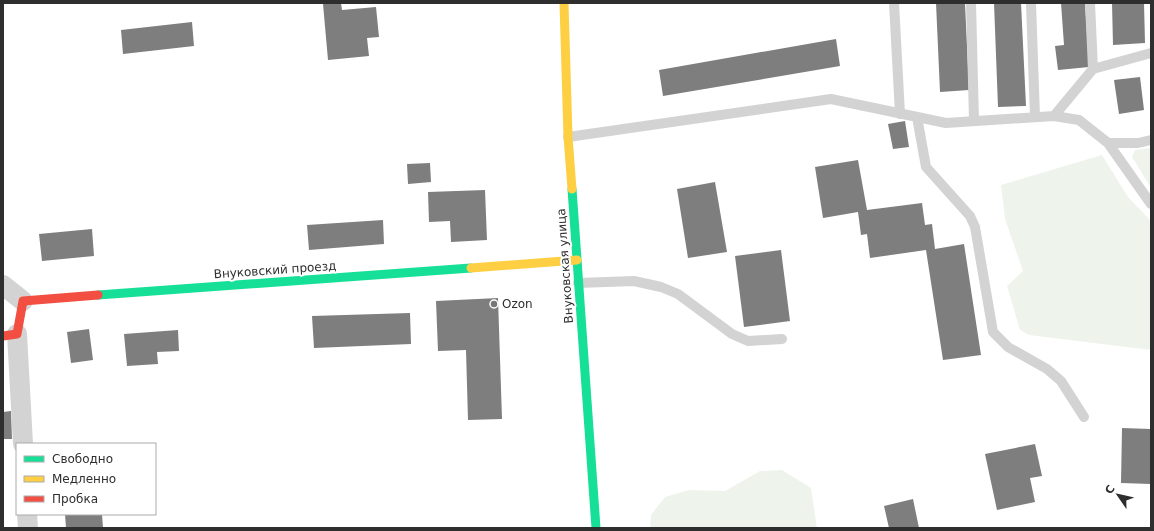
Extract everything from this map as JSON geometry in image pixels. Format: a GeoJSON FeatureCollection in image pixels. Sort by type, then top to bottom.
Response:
{"type":"FeatureCollection","features":[{"type":"Feature","properties":{"kind":"street","name":"Внуковская улица"},"geometry":{"type":"LineString","coordinates":[[564,3],[568,138],[596,528]]}},
{"type":"Feature","properties":{"kind":"street","name":"Внуковский проезд"},"geometry":{"type":"LineString","coordinates":[[23,301],[577,260]]}},
{"type":"Feature","properties":{"kind":"street"},"geometry":{"type":"LineString","coordinates":[[3,285],[23,301],[10,335],[23,443]]}},
{"type":"Feature","properties":{"kind":"street"},"geometry":{"type":"LineString","coordinates":[[27,515],[28,528]]}},
{"type":"Feature","properties":{"kind":"lane"},"geometry":{"type":"LineString","coordinates":[[894,3],[900,114]]}},
{"type":"Feature","properties":{"kind":"lane"},"geometry":{"type":"LineString","coordinates":[[971,3],[974,121]]}},
{"type":"Feature","properties":{"kind":"lane"},"geometry":{"type":"LineString","coordinates":[[1031,3],[1035,118]]}},
{"type":"Feature","properties":{"kind":"lane"},"geometry":{"type":"LineString","coordinates":[[1090,3],[1093,69]]}},
{"type":"Feature","properties":{"kind":"lane"},"geometry":{"type":"LineString","coordinates":[[1054,116],[1093,69],[1151,53]]}},
{"type":"Feature","properties":{"kind":"lane"},"geometry":{"type":"LineString","coordinates":[[568,138],[831,99],[946,123],[1054,116],[1079,120],[1108,143],[1151,204]]}},
{"type":"Feature","properties":{"kind":"lane"},"geometry":{"type":"LineString","coordinates":[[917,117],[926,167],[970,216],[976,227],[993,332],[1008,347],[1047,369],[1061,381],[1084,417]]}},
{"type":"Feature","properties":{"kind":"lane"},"geometry":{"type":"LineString","coordinates":[[1108,143],[1138,143],[1151,140]]}},
{"type":"Feature","properties":{"kind":"lane"},"geometry":{"type":"LineString","coordinates":[[578,282],[634,281],[661,287],[678,294],[732,334],[748,341],[782,339]]}},
{"type":"Feature","properties":{"kind":"shaded area"},"geometry":{"type":"Polygon","coordinates":[[[1151,148],[1151,188],[1132,157],[1135,150],[1151,148]]]}},
{"type":"Feature","properties":{"kind":"shaded area"},"geometry":{"type":"Polygon","coordinates":[[[1102,155],[1128,197],[1151,221],[1151,350],[1029,335],[1020,330],[1007,286],[1023,271],[1005,219],[1001,185],[1102,155]]]}},
{"type":"Feature","properties":{"kind":"shaded area"},"geometry":{"type":"Polygon","coordinates":[[[782,470],[811,488],[817,528],[650,528],[651,515],[665,497],[689,490],[725,491],[760,471],[782,470]]]}},
{"type":"Feature","properties":{"kind":"building"},"geometry":{"type":"Polygon","coordinates":[[[341,3],[342,10],[376,7],[379,37],[367,38],[369,56],[328,60],[323,4],[341,3]]]}},
{"type":"Feature","properties":{"kind":"building"},"geometry":{"type":"Polygon","coordinates":[[[936,3],[965,3],[969,90],[940,92],[936,3]]]}},
{"type":"Feature","properties":{"kind":"building"},"geometry":{"type":"Polygon","coordinates":[[[994,3],[1021,3],[1026,106],[998,107],[994,3]]]}},
{"type":"Feature","properties":{"kind":"building"},"geometry":{"type":"Polygon","coordinates":[[[1061,3],[1085,3],[1089,67],[1058,70],[1055,46],[1064,45],[1061,3]]]}},
{"type":"Feature","properties":{"kind":"building"},"geometry":{"type":"Polygon","coordinates":[[[1112,3],[1144,3],[1145,43],[1113,45],[1112,3]]]}},
{"type":"Feature","properties":{"kind":"building"},"geometry":{"type":"Polygon","coordinates":[[[192,22],[194,46],[123,54],[121,30],[192,22]]]}},
{"type":"Feature","properties":{"kind":"building"},"geometry":{"type":"Polygon","coordinates":[[[836,39],[840,66],[663,96],[659,70],[836,39]]]}},
{"type":"Feature","properties":{"kind":"building"},"geometry":{"type":"Polygon","coordinates":[[[1140,77],[1144,110],[1119,114],[1114,80],[1140,77]]]}},
{"type":"Feature","properties":{"kind":"building"},"geometry":{"type":"Polygon","coordinates":[[[905,121],[909,147],[893,149],[888,124],[905,121]]]}},
{"type":"Feature","properties":{"kind":"building"},"geometry":{"type":"Polygon","coordinates":[[[858,160],[867,210],[922,203],[925,225],[932,224],[935,249],[964,244],[981,355],[943,360],[926,250],[870,258],[867,234],[861,235],[858,212],[823,218],[815,167],[858,160]]]}},
{"type":"Feature","properties":{"kind":"building"},"geometry":{"type":"Polygon","coordinates":[[[430,163],[431,182],[408,184],[407,164],[430,163]]]}},
{"type":"Feature","properties":{"kind":"building"},"geometry":{"type":"Polygon","coordinates":[[[715,182],[727,252],[688,258],[677,189],[715,182]]]}},
{"type":"Feature","properties":{"kind":"building"},"geometry":{"type":"Polygon","coordinates":[[[485,190],[487,240],[451,242],[450,221],[429,222],[428,192],[485,190]]]}},
{"type":"Feature","properties":{"kind":"building"},"geometry":{"type":"Polygon","coordinates":[[[383,220],[384,244],[309,250],[307,225],[383,220]]]}},
{"type":"Feature","properties":{"kind":"building"},"geometry":{"type":"Polygon","coordinates":[[[92,229],[94,256],[42,261],[39,234],[92,229]]]}},
{"type":"Feature","properties":{"kind":"building"},"geometry":{"type":"Polygon","coordinates":[[[781,250],[790,321],[744,327],[735,256],[781,250]]]}},
{"type":"Feature","properties":{"kind":"building"},"geometry":{"type":"Polygon","coordinates":[[[498,298],[502,419],[468,420],[466,350],[438,351],[436,301],[498,298]]]}},
{"type":"Feature","properties":{"kind":"building"},"geometry":{"type":"Polygon","coordinates":[[[410,313],[411,344],[314,348],[312,316],[410,313]]]}},
{"type":"Feature","properties":{"kind":"building"},"geometry":{"type":"Polygon","coordinates":[[[89,329],[93,360],[71,363],[67,332],[89,329]]]}},
{"type":"Feature","properties":{"kind":"building"},"geometry":{"type":"Polygon","coordinates":[[[178,330],[179,351],[157,352],[158,364],[127,366],[124,334],[178,330]]]}},
{"type":"Feature","properties":{"kind":"building"},"geometry":{"type":"Polygon","coordinates":[[[11,411],[12,439],[3,439],[3,412],[11,411]]]}},
{"type":"Feature","properties":{"kind":"building"},"geometry":{"type":"Polygon","coordinates":[[[1122,428],[1151,429],[1151,484],[1121,483],[1122,428]]]}},
{"type":"Feature","properties":{"kind":"building"},"geometry":{"type":"Polygon","coordinates":[[[1035,444],[1042,476],[1030,478],[1035,502],[997,510],[985,454],[1035,444]]]}},
{"type":"Feature","properties":{"kind":"building"},"geometry":{"type":"Polygon","coordinates":[[[913,499],[919,528],[889,528],[884,506],[913,499]]]}},
{"type":"Feature","properties":{"kind":"building"},"geometry":{"type":"Polygon","coordinates":[[[65,515],[102,515],[103,528],[66,528],[65,515]]]}},
{"type":"Feature","properties":{"kind":"traffic: fast"},"geometry":{"type":"LineString","coordinates":[[572,189],[596,528]]}},
{"type":"Feature","properties":{"kind":"traffic: fast"},"geometry":{"type":"LineString","coordinates":[[98,295],[471,268]]}},
{"type":"Feature","properties":{"kind":"traffic: slow"},"geometry":{"type":"LineString","coordinates":[[564,3],[568,137],[572,189]]}},
{"type":"Feature","properties":{"kind":"traffic: slow"},"geometry":{"type":"LineString","coordinates":[[471,268],[577,260]]}},
{"type":"Feature","properties":{"kind":"traffic: jam"},"geometry":{"type":"LineString","coordinates":[[3,336],[17,334],[23,301],[98,295]]}},
{"type":"Feature","properties":{"kind":"place","name":"Ozon"},"geometry":{"type":"Point","coordinates":[494,304]}}]}
